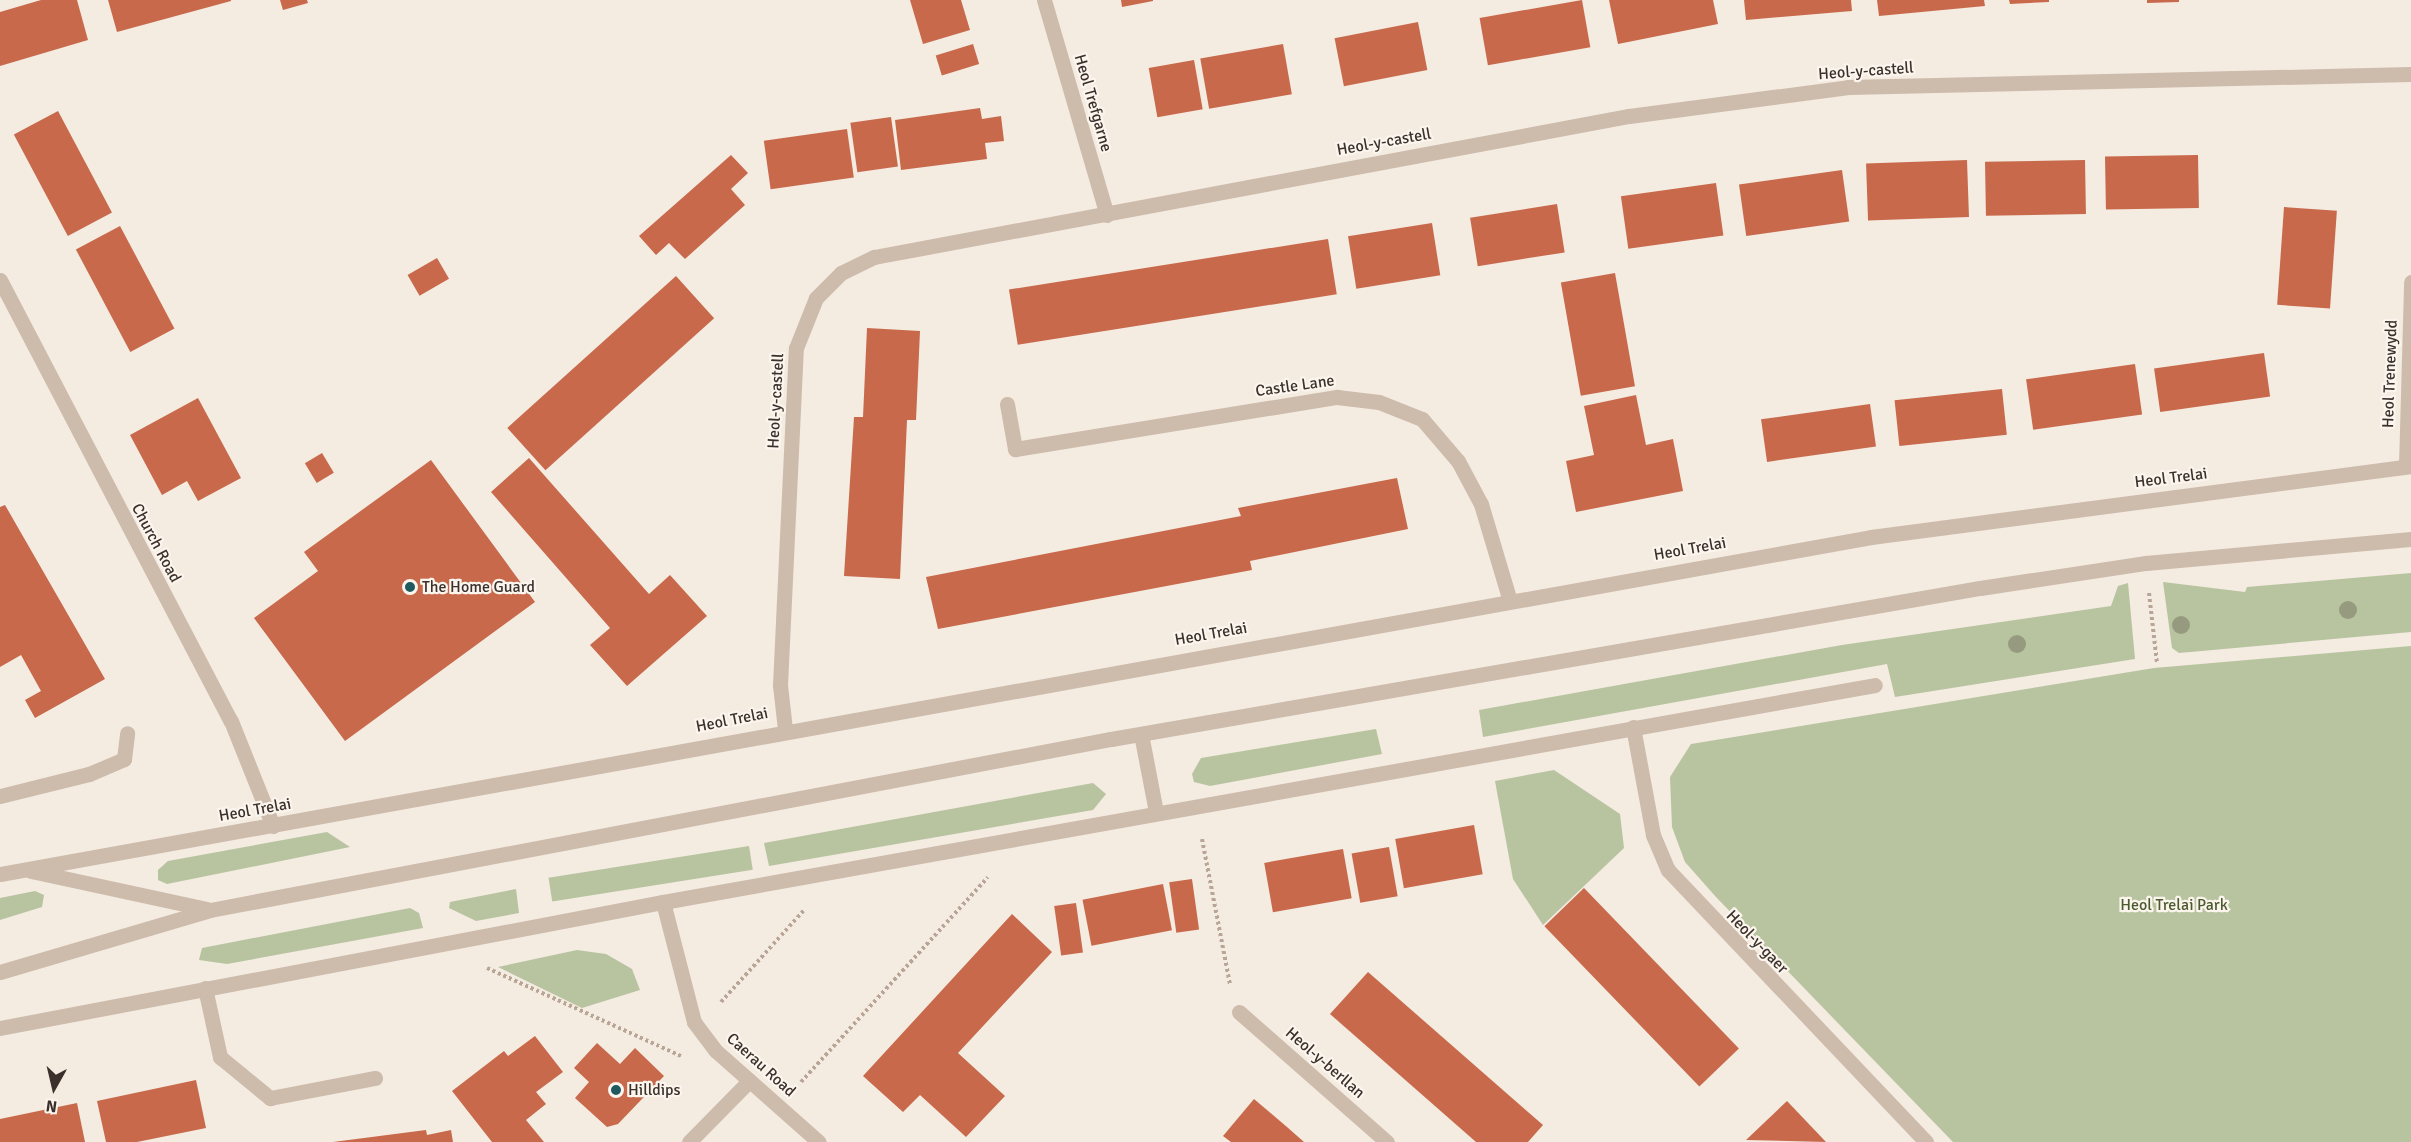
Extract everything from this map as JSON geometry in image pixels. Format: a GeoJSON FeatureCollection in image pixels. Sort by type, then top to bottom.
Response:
{"type":"FeatureCollection","features":[{"type":"Feature","properties":{"kind":"street","name":"Heol Trefgarne"},"geometry":{"type":"LineString","coordinates":[[1044,0],[1107,215]]}},
{"type":"Feature","properties":{"kind":"street","name":"Heol-y-castell"},"geometry":{"type":"LineString","coordinates":[[785,729],[780,685],[796,348],[816,298],[841,273],[874,257],[1629,116],[1848,87],[2411,74]]}},
{"type":"Feature","properties":{"kind":"street","name":"Church Road"},"geometry":{"type":"LineString","coordinates":[[0,280],[231,721],[273,826]]}},
{"type":"Feature","properties":{"kind":"street","name":"Heol Trenewydd"},"geometry":{"type":"LineString","coordinates":[[2408,466],[2411,282]]}},
{"type":"Feature","properties":{"kind":"street","name":"Castle Lane"},"geometry":{"type":"LineString","coordinates":[[1007,404],[1015,449],[1337,397],[1379,402],[1422,419],[1458,460],[1482,504],[1509,598]]}},
{"type":"Feature","properties":{"kind":"street","name":"Heol Trelai"},"geometry":{"type":"LineString","coordinates":[[0,874],[273,826],[785,729],[1509,598],[1871,537],[2408,466]]}},
{"type":"Feature","properties":{"kind":"street","name":"Heol Trelai"},"geometry":{"type":"LineString","coordinates":[[0,972],[210,910],[1141,734],[1980,588],[2146,563],[2411,538]]}},
{"type":"Feature","properties":{"kind":"street"},"geometry":{"type":"LineString","coordinates":[[0,1028],[663,902],[1875,685]]}},
{"type":"Feature","properties":{"kind":"street","name":"Heol-y-gaer"},"geometry":{"type":"LineString","coordinates":[[1633,727],[1653,835],[1668,870],[1926,1142]]}},
{"type":"Feature","properties":{"kind":"street"},"geometry":{"type":"LineString","coordinates":[[0,796],[89,774],[123,759],[127,732]]}},
{"type":"Feature","properties":{"kind":"street"},"geometry":{"type":"LineString","coordinates":[[1141,734],[1156,812]]}},
{"type":"Feature","properties":{"kind":"street","name":"Heol Trelai"},"geometry":{"type":"LineString","coordinates":[[22,869],[210,910]]}},
{"type":"Feature","properties":{"kind":"street","name":"Caerau Road"},"geometry":{"type":"LineString","coordinates":[[663,902],[692,1011],[716,1051],[780,1105],[819,1142]]}},
{"type":"Feature","properties":{"kind":"street"},"geometry":{"type":"LineString","coordinates":[[205,988],[220,1057],[270,1098],[375,1078]]}},
{"type":"Feature","properties":{"kind":"street","name":"Heol-y-berllan"},"geometry":{"type":"LineString","coordinates":[[1239,1012],[1387,1142]]}},
{"type":"Feature","properties":{"kind":"street"},"geometry":{"type":"LineString","coordinates":[[688,1142],[749,1081]]}},
{"type":"Feature","properties":{"kind":"path"},"geometry":{"type":"LineString","coordinates":[[1196,806],[1225,969],[1239,1012]]}},
{"type":"Feature","properties":{"kind":"path"},"geometry":{"type":"LineString","coordinates":[[780,1105],[984,883],[1013,839]]}},
{"type":"Feature","properties":{"kind":"path"},"geometry":{"type":"LineString","coordinates":[[692,1011],[726,1001],[804,910],[800,877]]}},
{"type":"Feature","properties":{"kind":"path"},"geometry":{"type":"LineString","coordinates":[[462,941],[491,973],[676,1057],[716,1051]]}},
{"type":"Feature","properties":{"kind":"green space"},"geometry":{"type":"Polygon","coordinates":[[[2411,573],[2411,632],[2179,653],[2172,648],[2163,582],[2245,592],[2247,587],[2411,573]]]}},
{"type":"Feature","properties":{"kind":"green space"},"geometry":{"type":"Polygon","coordinates":[[[2128,583],[2135,659],[1895,697],[1887,664],[1483,737],[1479,710],[1842,645],[2111,606],[2118,586],[2128,583]]]}},
{"type":"Feature","properties":{"kind":"green space","name":"Heol Trelai Park"},"geometry":{"type":"Polygon","coordinates":[[[2411,646],[2411,1142],[1953,1142],[1716,897],[1685,862],[1672,827],[1670,777],[1691,744],[2154,668],[2411,646]]]}},
{"type":"Feature","properties":{"kind":"green space"},"geometry":{"type":"Polygon","coordinates":[[[1376,729],[1382,754],[1210,786],[1194,782],[1192,774],[1201,758],[1376,729]]]}},
{"type":"Feature","properties":{"kind":"green space"},"geometry":{"type":"Polygon","coordinates":[[[1554,770],[1620,814],[1624,848],[1543,925],[1513,879],[1495,781],[1554,770]]]}},
{"type":"Feature","properties":{"kind":"green space"},"geometry":{"type":"Polygon","coordinates":[[[1093,783],[1106,794],[1093,810],[769,866],[764,843],[1093,783]]]}},
{"type":"Feature","properties":{"kind":"green space"},"geometry":{"type":"Polygon","coordinates":[[[327,832],[350,847],[167,884],[158,880],[158,870],[168,861],[327,832]]]}},
{"type":"Feature","properties":{"kind":"green space"},"geometry":{"type":"Polygon","coordinates":[[[749,846],[753,870],[552,901],[548,878],[749,846]]]}},
{"type":"Feature","properties":{"kind":"green space"},"geometry":{"type":"Polygon","coordinates":[[[516,889],[519,913],[476,921],[449,908],[450,902],[516,889]]]}},
{"type":"Feature","properties":{"kind":"green space"},"geometry":{"type":"Polygon","coordinates":[[[35,891],[44,895],[42,907],[0,920],[0,898],[35,891]]]}},
{"type":"Feature","properties":{"kind":"green space"},"geometry":{"type":"Polygon","coordinates":[[[410,908],[419,913],[423,928],[227,964],[199,960],[202,948],[410,908]]]}},
{"type":"Feature","properties":{"kind":"green space"},"geometry":{"type":"Polygon","coordinates":[[[577,950],[606,954],[632,969],[640,990],[582,1008],[498,967],[577,950]]]}},
{"type":"Feature","properties":{"kind":"building"},"geometry":{"type":"Polygon","coordinates":[[[41,0],[77,0],[88,40],[0,66],[0,12],[41,0]]]}},
{"type":"Feature","properties":{"kind":"building"},"geometry":{"type":"Polygon","coordinates":[[[108,0],[231,0],[231,1],[117,32],[108,0]]]}},
{"type":"Feature","properties":{"kind":"building"},"geometry":{"type":"Polygon","coordinates":[[[280,0],[307,0],[308,3],[283,10],[280,0]]]}},
{"type":"Feature","properties":{"kind":"building"},"geometry":{"type":"Polygon","coordinates":[[[910,0],[961,0],[970,30],[923,44],[910,0]]]}},
{"type":"Feature","properties":{"kind":"building"},"geometry":{"type":"Polygon","coordinates":[[[1121,0],[1153,0],[1153,1],[1122,7],[1121,0]]]}},
{"type":"Feature","properties":{"kind":"building"},"geometry":{"type":"Polygon","coordinates":[[[1582,0],[1590,47],[1488,65],[1480,18],[1582,0]]]}},
{"type":"Feature","properties":{"kind":"building"},"geometry":{"type":"Polygon","coordinates":[[[1609,0],[1713,0],[1718,24],[1618,44],[1609,0]]]}},
{"type":"Feature","properties":{"kind":"building"},"geometry":{"type":"Polygon","coordinates":[[[1744,0],[1851,0],[1852,11],[1746,20],[1744,0]]]}},
{"type":"Feature","properties":{"kind":"building"},"geometry":{"type":"Polygon","coordinates":[[[1877,0],[1984,0],[1985,6],[1879,16],[1877,0]]]}},
{"type":"Feature","properties":{"kind":"building"},"geometry":{"type":"Polygon","coordinates":[[[2009,0],[2049,0],[2049,2],[2010,4],[2009,0]]]}},
{"type":"Feature","properties":{"kind":"building"},"geometry":{"type":"Polygon","coordinates":[[[2147,0],[2179,0],[2179,2],[2147,3],[2147,0]]]}},
{"type":"Feature","properties":{"kind":"building"},"geometry":{"type":"Polygon","coordinates":[[[1418,22],[1427,70],[1344,86],[1335,38],[1418,22]]]}},
{"type":"Feature","properties":{"kind":"building"},"geometry":{"type":"Polygon","coordinates":[[[973,44],[979,64],[942,75],[936,55],[973,44]]]}},
{"type":"Feature","properties":{"kind":"building"},"geometry":{"type":"Polygon","coordinates":[[[1283,44],[1292,94],[1209,109],[1200,59],[1283,44]]]}},
{"type":"Feature","properties":{"kind":"building"},"geometry":{"type":"Polygon","coordinates":[[[1194,60],[1203,109],[1157,117],[1149,68],[1194,60]]]}},
{"type":"Feature","properties":{"kind":"building"},"geometry":{"type":"Polygon","coordinates":[[[980,108],[982,119],[1001,116],[1004,141],[985,143],[987,159],[901,170],[895,120],[980,108]]]}},
{"type":"Feature","properties":{"kind":"building"},"geometry":{"type":"Polygon","coordinates":[[[58,111],[112,213],[68,236],[14,134],[58,111]]]}},
{"type":"Feature","properties":{"kind":"building"},"geometry":{"type":"Polygon","coordinates":[[[891,117],[898,167],[857,172],[850,123],[891,117]]]}},
{"type":"Feature","properties":{"kind":"building"},"geometry":{"type":"Polygon","coordinates":[[[847,129],[854,178],[771,189],[764,141],[847,129]]]}},
{"type":"Feature","properties":{"kind":"building"},"geometry":{"type":"Polygon","coordinates":[[[731,155],[748,173],[731,189],[745,205],[685,259],[669,243],[656,255],[639,236],[731,155]]]}},
{"type":"Feature","properties":{"kind":"building"},"geometry":{"type":"Polygon","coordinates":[[[2198,155],[2199,208],[2106,210],[2105,157],[2198,155]]]}},
{"type":"Feature","properties":{"kind":"building"},"geometry":{"type":"Polygon","coordinates":[[[1967,160],[1969,217],[1868,220],[1866,164],[1967,160]]]}},
{"type":"Feature","properties":{"kind":"building"},"geometry":{"type":"Polygon","coordinates":[[[2085,160],[2086,214],[1986,216],[1985,162],[2085,160]]]}},
{"type":"Feature","properties":{"kind":"building"},"geometry":{"type":"Polygon","coordinates":[[[1842,170],[1849,221],[1746,236],[1739,184],[1842,170]]]}},
{"type":"Feature","properties":{"kind":"building"},"geometry":{"type":"Polygon","coordinates":[[[1716,183],[1723,235],[1628,249],[1621,196],[1716,183]]]}},
{"type":"Feature","properties":{"kind":"building"},"geometry":{"type":"Polygon","coordinates":[[[1557,204],[1565,252],[1478,266],[1470,218],[1557,204]]]}},
{"type":"Feature","properties":{"kind":"building"},"geometry":{"type":"Polygon","coordinates":[[[2284,207],[2337,211],[2330,308],[2277,305],[2284,207]]]}},
{"type":"Feature","properties":{"kind":"building"},"geometry":{"type":"Polygon","coordinates":[[[1432,223],[1440,275],[1356,289],[1348,236],[1432,223]]]}},
{"type":"Feature","properties":{"kind":"building"},"geometry":{"type":"Polygon","coordinates":[[[120,226],[174,328],[130,352],[76,249],[120,226]]]}},
{"type":"Feature","properties":{"kind":"building"},"geometry":{"type":"Polygon","coordinates":[[[1328,239],[1337,294],[1018,345],[1009,290],[1328,239]]]}},
{"type":"Feature","properties":{"kind":"building"},"geometry":{"type":"Polygon","coordinates":[[[437,258],[449,279],[420,296],[408,275],[437,258]]]}},
{"type":"Feature","properties":{"kind":"building"},"geometry":{"type":"Polygon","coordinates":[[[1615,273],[1635,386],[1581,396],[1561,283],[1615,273]]]}},
{"type":"Feature","properties":{"kind":"building"},"geometry":{"type":"Polygon","coordinates":[[[676,276],[714,318],[545,470],[507,428],[676,276]]]}},
{"type":"Feature","properties":{"kind":"building"},"geometry":{"type":"Polygon","coordinates":[[[867,328],[920,331],[916,420],[907,420],[900,579],[844,576],[854,417],[863,417],[867,328]]]}},
{"type":"Feature","properties":{"kind":"building"},"geometry":{"type":"Polygon","coordinates":[[[2264,353],[2270,397],[2160,412],[2154,368],[2264,353]]]}},
{"type":"Feature","properties":{"kind":"building"},"geometry":{"type":"Polygon","coordinates":[[[2135,364],[2142,415],[2033,430],[2026,379],[2135,364]]]}},
{"type":"Feature","properties":{"kind":"building"},"geometry":{"type":"Polygon","coordinates":[[[2002,389],[2007,435],[1899,446],[1895,400],[2002,389]]]}},
{"type":"Feature","properties":{"kind":"building"},"geometry":{"type":"Polygon","coordinates":[[[1636,395],[1646,445],[1673,439],[1683,491],[1576,512],[1566,461],[1594,455],[1584,406],[1636,395]]]}},
{"type":"Feature","properties":{"kind":"building"},"geometry":{"type":"Polygon","coordinates":[[[198,398],[241,478],[198,501],[187,481],[162,495],[130,435],[198,398]]]}},
{"type":"Feature","properties":{"kind":"building"},"geometry":{"type":"Polygon","coordinates":[[[1870,404],[1876,447],[1767,462],[1761,419],[1870,404]]]}},
{"type":"Feature","properties":{"kind":"building"},"geometry":{"type":"Polygon","coordinates":[[[322,453],[334,473],[317,483],[305,463],[322,453]]]}},
{"type":"Feature","properties":{"kind":"building"},"geometry":{"type":"Polygon","coordinates":[[[529,458],[649,594],[670,575],[707,616],[627,686],[590,645],[610,628],[491,492],[529,458]]]}},
{"type":"Feature","properties":{"kind":"building","name":"The Home Guard"},"geometry":{"type":"Polygon","coordinates":[[[431,460],[535,602],[345,741],[254,618],[318,571],[304,552],[431,460]]]}},
{"type":"Feature","properties":{"kind":"building"},"geometry":{"type":"Polygon","coordinates":[[[1397,478],[1408,529],[1250,561],[1252,570],[938,629],[926,577],[1241,516],[1238,508],[1397,478]]]}},
{"type":"Feature","properties":{"kind":"building"},"geometry":{"type":"Polygon","coordinates":[[[5,505],[105,679],[35,718],[25,700],[41,691],[21,655],[0,667],[0,507],[5,505]]]}},
{"type":"Feature","properties":{"kind":"building"},"geometry":{"type":"Polygon","coordinates":[[[1474,825],[1483,874],[1404,888],[1395,839],[1474,825]]]}},
{"type":"Feature","properties":{"kind":"building"},"geometry":{"type":"Polygon","coordinates":[[[1389,847],[1398,896],[1360,903],[1352,854],[1389,847]]]}},
{"type":"Feature","properties":{"kind":"building"},"geometry":{"type":"Polygon","coordinates":[[[1343,849],[1352,898],[1273,912],[1264,863],[1343,849]]]}},
{"type":"Feature","properties":{"kind":"building"},"geometry":{"type":"Polygon","coordinates":[[[1192,879],[1199,930],[1176,933],[1169,882],[1192,879]]]}},
{"type":"Feature","properties":{"kind":"building"},"geometry":{"type":"Polygon","coordinates":[[[1163,884],[1172,930],[1091,946],[1083,900],[1163,884]]]}},
{"type":"Feature","properties":{"kind":"building"},"geometry":{"type":"Polygon","coordinates":[[[1584,888],[1739,1048],[1699,1087],[1544,926],[1584,888]]]}},
{"type":"Feature","properties":{"kind":"building"},"geometry":{"type":"Polygon","coordinates":[[[1076,903],[1083,953],[1061,956],[1054,906],[1076,903]]]}},
{"type":"Feature","properties":{"kind":"building"},"geometry":{"type":"Polygon","coordinates":[[[1012,914],[1052,952],[958,1053],[1005,1096],[966,1137],[920,1095],[903,1112],[863,1076],[1012,914]]]}},
{"type":"Feature","properties":{"kind":"building"},"geometry":{"type":"Polygon","coordinates":[[[1368,972],[1543,1125],[1528,1142],[1476,1142],[1330,1014],[1368,972]]]}},
{"type":"Feature","properties":{"kind":"building"},"geometry":{"type":"Polygon","coordinates":[[[535,1036],[563,1072],[536,1092],[546,1104],[526,1120],[544,1142],[492,1142],[452,1091],[504,1051],[508,1056],[535,1036]]]}},
{"type":"Feature","properties":{"kind":"building","name":"Hilldips"},"geometry":{"type":"Polygon","coordinates":[[[597,1043],[620,1064],[635,1048],[664,1076],[618,1124],[607,1127],[575,1098],[589,1082],[574,1068],[597,1043]]]}},
{"type":"Feature","properties":{"kind":"building"},"geometry":{"type":"Polygon","coordinates":[[[196,1080],[206,1128],[137,1142],[106,1142],[97,1101],[196,1080]]]}},
{"type":"Feature","properties":{"kind":"building"},"geometry":{"type":"Polygon","coordinates":[[[1254,1099],[1304,1142],[1231,1142],[1223,1136],[1254,1099]]]}},
{"type":"Feature","properties":{"kind":"building"},"geometry":{"type":"Polygon","coordinates":[[[1787,1101],[1826,1142],[1746,1140],[1787,1101]]]}},
{"type":"Feature","properties":{"kind":"building"},"geometry":{"type":"Polygon","coordinates":[[[77,1103],[85,1142],[0,1142],[0,1119],[77,1103]]]}},
{"type":"Feature","properties":{"kind":"building"},"geometry":{"type":"Polygon","coordinates":[[[426,1130],[427,1135],[451,1130],[453,1142],[333,1142],[426,1130]]]}},
{"type":"Feature","properties":{"kind":"place","name":"The Home Guard"},"geometry":{"type":"Point","coordinates":[410,587]}},
{"type":"Feature","properties":{"kind":"place","name":"Hilldips"},"geometry":{"type":"Point","coordinates":[616,1090]}}]}
